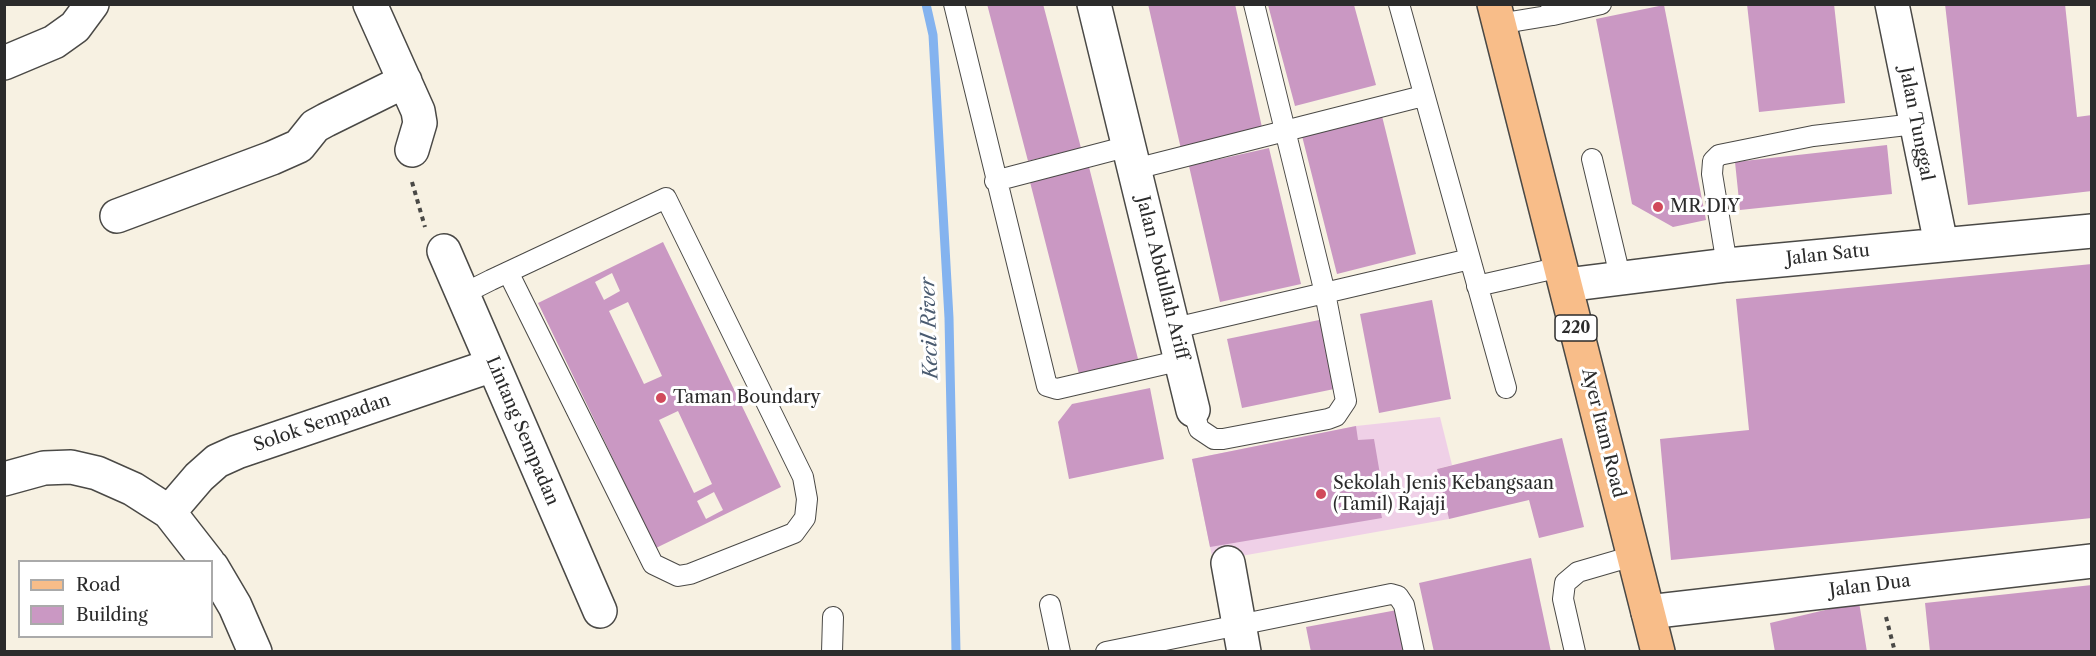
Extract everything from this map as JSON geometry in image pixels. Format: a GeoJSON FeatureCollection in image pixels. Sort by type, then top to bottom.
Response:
{"type":"FeatureCollection","features":[{"type":"Feature","properties":{"kind":"main road","name":"Ayer Itam Road"},"geometry":{"type":"LineString","coordinates":[[1496,14],[1658,651]]}},
{"type":"Feature","properties":{"kind":"street"},"geometry":{"type":"LineString","coordinates":[[4,63],[54,42],[75,27],[92,4]]}},
{"type":"Feature","properties":{"kind":"street"},"geometry":{"type":"LineString","coordinates":[[370,4],[418,111],[420,123],[412,150]]}},
{"type":"Feature","properties":{"kind":"street","name":"Jalan Abdullah Ariff"},"geometry":{"type":"LineString","coordinates":[[1094,4],[1175,328],[1193,410]]}},
{"type":"Feature","properties":{"kind":"street","name":"Jalan Tunggal"},"geometry":{"type":"LineString","coordinates":[[1892,4],[1941,244]]}},
{"type":"Feature","properties":{"kind":"street"},"geometry":{"type":"LineString","coordinates":[[117,216],[272,158],[298,146],[315,126],[405,81]]}},
{"type":"Feature","properties":{"kind":"street","name":"Jalan Satu"},"geometry":{"type":"LineString","coordinates":[[1563,276],[1620,276],[2091,231]]}},
{"type":"Feature","properties":{"kind":"street","name":"Lintang Sempadan"},"geometry":{"type":"LineString","coordinates":[[444,251],[600,611]]}},
{"type":"Feature","properties":{"kind":"street","name":"Solok Sempadan"},"geometry":{"type":"LineString","coordinates":[[169,512],[199,477],[217,461],[237,452],[494,365]]}},
{"type":"Feature","properties":{"kind":"street"},"geometry":{"type":"LineString","coordinates":[[4,479],[44,468],[71,467],[97,473],[133,489],[169,512],[207,560]]}},
{"type":"Feature","properties":{"kind":"street","name":"Jalan Dua"},"geometry":{"type":"LineString","coordinates":[[1648,612],[2091,561]]}},
{"type":"Feature","properties":{"kind":"street"},"geometry":{"type":"LineString","coordinates":[[1228,562],[1242,638]]}},
{"type":"Feature","properties":{"kind":"street"},"geometry":{"type":"LineString","coordinates":[[213,569],[235,606],[255,651]]}},
{"type":"Feature","properties":{"kind":"lane"},"geometry":{"type":"LineString","coordinates":[[954,4],[995,181],[1047,386],[1058,389],[1182,360]]}},
{"type":"Feature","properties":{"kind":"lane"},"geometry":{"type":"LineString","coordinates":[[1254,4],[1324,293]]}},
{"type":"Feature","properties":{"kind":"lane"},"geometry":{"type":"LineString","coordinates":[[1399,4],[1506,388]]}},
{"type":"Feature","properties":{"kind":"lane"},"geometry":{"type":"LineString","coordinates":[[1496,14],[1601,4]]}},
{"type":"Feature","properties":{"kind":"lane"},"geometry":{"type":"LineString","coordinates":[[995,181],[1285,131],[1423,96]]}},
{"type":"Feature","properties":{"kind":"lane"},"geometry":{"type":"LineString","coordinates":[[1727,265],[1712,174],[1713,161],[1719,155],[1813,136],[1915,124]]}},
{"type":"Feature","properties":{"kind":"lane"},"geometry":{"type":"LineString","coordinates":[[1592,159],[1620,276]]}},
{"type":"Feature","properties":{"kind":"lane"},"geometry":{"type":"LineString","coordinates":[[463,294],[508,272],[666,198],[803,477],[807,499],[805,518],[794,533],[690,574],[678,576],[653,564],[508,272]]}},
{"type":"Feature","properties":{"kind":"lane"},"geometry":{"type":"LineString","coordinates":[[1175,328],[1470,259]]}},
{"type":"Feature","properties":{"kind":"lane"},"geometry":{"type":"LineString","coordinates":[[1477,286],[1563,276]]}},
{"type":"Feature","properties":{"kind":"lane","name":"Jalan Abdullah Ariff"},"geometry":{"type":"LineString","coordinates":[[1193,410],[1199,429],[1214,439],[1336,416],[1346,400],[1324,293]]}},
{"type":"Feature","properties":{"kind":"lane"},"geometry":{"type":"LineString","coordinates":[[1575,651],[1563,599],[1565,583],[1578,572],[1633,555]]}},
{"type":"Feature","properties":{"kind":"lane"},"geometry":{"type":"LineString","coordinates":[[1106,651],[1242,638],[1391,594],[1398,596],[1404,605],[1414,651]]}},
{"type":"Feature","properties":{"kind":"lane"},"geometry":{"type":"LineString","coordinates":[[1050,605],[1060,651]]}},
{"type":"Feature","properties":{"kind":"lane"},"geometry":{"type":"LineString","coordinates":[[832,617],[832,651]]}},
{"type":"Feature","properties":{"kind":"path"},"geometry":{"type":"LineString","coordinates":[[412,150],[412,187],[423,224],[444,251]]}},
{"type":"Feature","properties":{"kind":"shaded area","name":"Sekolah Jenis Kebangsaan (Tamil) Rajaji"},"geometry":{"type":"Polygon","coordinates":[[[1440,417],[1452,465],[1437,469],[1449,519],[1213,561],[1192,459],[1356,426],[1440,417]]]}},
{"type":"Feature","properties":{"kind":"building"},"geometry":{"type":"Polygon","coordinates":[[[987,4],[1043,4],[1081,148],[1028,161],[987,4]]]}},
{"type":"Feature","properties":{"kind":"building"},"geometry":{"type":"Polygon","coordinates":[[[1148,4],[1235,4],[1263,132],[1181,149],[1148,4]]]}},
{"type":"Feature","properties":{"kind":"building"},"geometry":{"type":"Polygon","coordinates":[[[1747,4],[1834,4],[1845,103],[1759,112],[1747,4]]]}},
{"type":"Feature","properties":{"kind":"building"},"geometry":{"type":"Polygon","coordinates":[[[1945,4],[2065,4],[2077,117],[2092,115],[2092,191],[1968,205],[1945,4]]]}},
{"type":"Feature","properties":{"kind":"building"},"geometry":{"type":"Polygon","coordinates":[[[1268,5],[1354,5],[1376,85],[1295,106],[1268,5]]]}},
{"type":"Feature","properties":{"kind":"building"},"geometry":{"type":"Polygon","coordinates":[[[1664,5],[1706,220],[1673,227],[1632,204],[1596,19],[1664,5]]]}},
{"type":"Feature","properties":{"kind":"building"},"geometry":{"type":"Polygon","coordinates":[[[1382,116],[1416,254],[1337,274],[1302,136],[1382,116]]]}},
{"type":"Feature","properties":{"kind":"building"},"geometry":{"type":"Polygon","coordinates":[[[1887,145],[1892,194],[1740,210],[1735,162],[1887,145]]]}},
{"type":"Feature","properties":{"kind":"building"},"geometry":{"type":"Polygon","coordinates":[[[1269,148],[1301,284],[1220,302],[1189,166],[1269,148]]]}},
{"type":"Feature","properties":{"kind":"building"},"geometry":{"type":"Polygon","coordinates":[[[1089,167],[1138,359],[1079,374],[1030,182],[1089,167]]]}},
{"type":"Feature","properties":{"kind":"building","name":"Taman Boundary"},"geometry":{"type":"Polygon","coordinates":[[[663,242],[781,487],[656,548],[538,303],[663,242]],[[612,273],[595,282],[604,300],[620,291],[612,273]],[[628,302],[609,311],[644,384],[662,376],[628,302]],[[678,411],[659,420],[694,493],[712,484],[678,411]],[[714,492],[697,501],[706,519],[723,510],[714,492]]]}},
{"type":"Feature","properties":{"kind":"building"},"geometry":{"type":"Polygon","coordinates":[[[2092,264],[2092,518],[1671,560],[1660,439],[1749,430],[1736,299],[2092,264]]]}},
{"type":"Feature","properties":{"kind":"building"},"geometry":{"type":"Polygon","coordinates":[[[1432,300],[1451,399],[1379,413],[1360,314],[1432,300]]]}},
{"type":"Feature","properties":{"kind":"building"},"geometry":{"type":"Polygon","coordinates":[[[1324,319],[1339,388],[1242,408],[1227,339],[1324,319]]]}},
{"type":"Feature","properties":{"kind":"building"},"geometry":{"type":"Polygon","coordinates":[[[1150,388],[1164,459],[1069,479],[1058,422],[1072,404],[1150,388]]]}},
{"type":"Feature","properties":{"kind":"building","name":"Sekolah Jenis Kebangsaan (Tamil) Rajaji"},"geometry":{"type":"Polygon","coordinates":[[[1356,426],[1358,440],[1374,439],[1382,486],[1376,488],[1382,518],[1210,547],[1192,459],[1356,426]]]}},
{"type":"Feature","properties":{"kind":"building"},"geometry":{"type":"Polygon","coordinates":[[[1562,438],[1584,527],[1539,538],[1529,500],[1449,519],[1437,469],[1562,438]]]}},
{"type":"Feature","properties":{"kind":"building"},"geometry":{"type":"Polygon","coordinates":[[[1531,558],[1551,652],[1434,652],[1419,583],[1531,558]]]}},
{"type":"Feature","properties":{"kind":"building"},"geometry":{"type":"Polygon","coordinates":[[[2092,585],[2092,652],[1930,652],[1925,603],[2092,585]]]}},
{"type":"Feature","properties":{"kind":"building"},"geometry":{"type":"Polygon","coordinates":[[[1859,602],[1867,652],[1775,652],[1770,623],[1859,602]]]}},
{"type":"Feature","properties":{"kind":"building"},"geometry":{"type":"Polygon","coordinates":[[[1397,610],[1405,652],[1311,652],[1306,627],[1397,610]]]}},
{"type":"Feature","properties":{"kind":"waterway","name":"Kecil River"},"geometry":{"type":"LineString","coordinates":[[926,4],[933,35],[949,318],[956,652]]}},
{"type":"Feature","properties":{"kind":"place","name":"MR.DIY"},"geometry":{"type":"Point","coordinates":[1658,207]}},
{"type":"Feature","properties":{"kind":"place","name":"Taman Boundary"},"geometry":{"type":"Point","coordinates":[661,398]}},
{"type":"Feature","properties":{"kind":"place","name":"Sekolah Jenis Kebangsaan (Tamil) Rajaji"},"geometry":{"type":"Point","coordinates":[1321,494]}}]}
